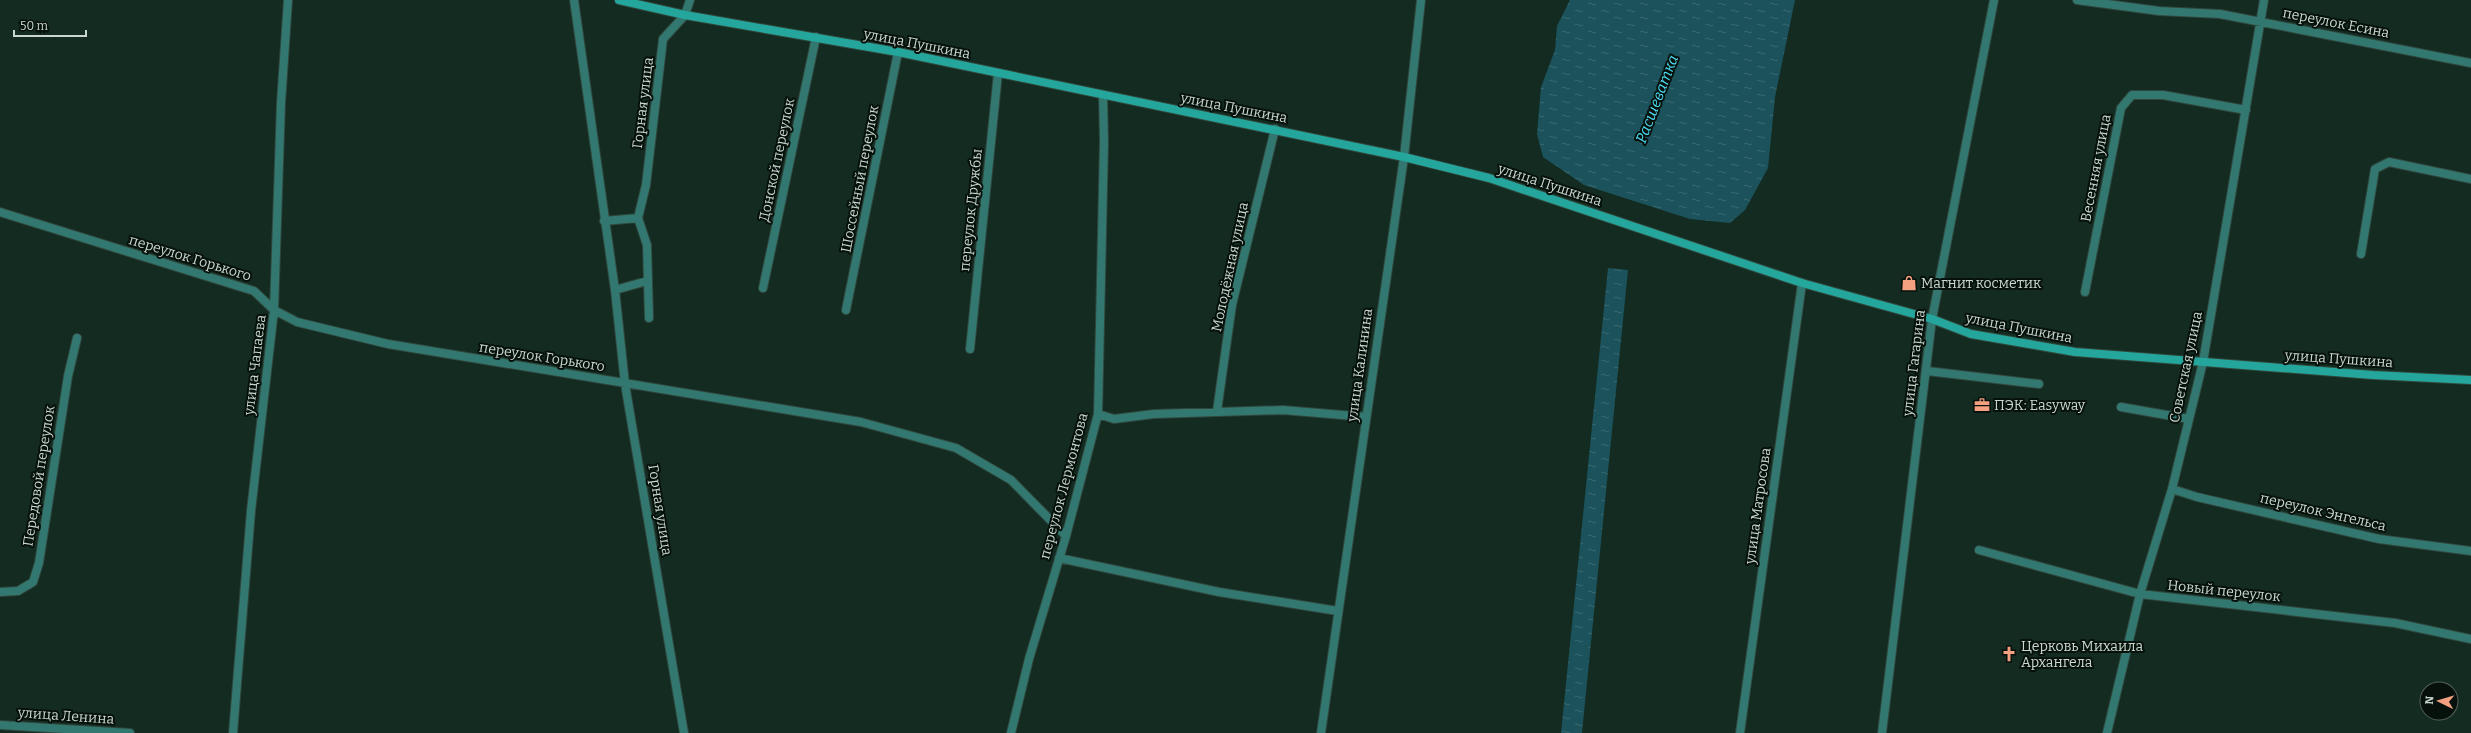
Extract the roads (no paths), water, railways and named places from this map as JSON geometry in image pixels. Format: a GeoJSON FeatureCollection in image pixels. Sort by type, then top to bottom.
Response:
{"type":"FeatureCollection","features":[{"type":"Feature","properties":{"kind":"main road","name":"улица Пушкина"},"geometry":{"type":"LineString","coordinates":[[619,0],[686,15],[898,52],[1404,157],[1489,178],[1802,283],[1932,319],[1971,334],[2074,352],[2471,380]]}},
{"type":"Feature","properties":{"kind":"street","name":"улица Чапаева"},"geometry":{"type":"LineString","coordinates":[[233,733],[251,511],[274,310],[282,103],[288,0]]}},
{"type":"Feature","properties":{"kind":"street","name":"Горная улица"},"geometry":{"type":"LineString","coordinates":[[574,0],[604,221],[615,290],[625,384],[684,733]]}},
{"type":"Feature","properties":{"kind":"street","name":"Горная улица"},"geometry":{"type":"LineString","coordinates":[[638,218],[646,185],[663,39],[686,15],[690,0]]}},
{"type":"Feature","properties":{"kind":"street","name":"улица Калинина"},"geometry":{"type":"LineString","coordinates":[[1321,733],[1404,157],[1421,0]]}},
{"type":"Feature","properties":{"kind":"street","name":"улица Гагарина"},"geometry":{"type":"LineString","coordinates":[[1882,733],[1927,371],[1932,319],[1994,0]]}},
{"type":"Feature","properties":{"kind":"street","name":"переулок Есина"},"geometry":{"type":"LineString","coordinates":[[2077,0],[2160,11],[2220,14],[2471,63]]}},
{"type":"Feature","properties":{"kind":"street","name":"Советская улица"},"geometry":{"type":"LineString","coordinates":[[2107,733],[2140,594],[2172,489],[2203,362],[2264,0]]}},
{"type":"Feature","properties":{"kind":"street","name":"Донской переулок"},"geometry":{"type":"LineString","coordinates":[[763,288],[816,37]]}},
{"type":"Feature","properties":{"kind":"street","name":"Шоссейный переулок"},"geometry":{"type":"LineString","coordinates":[[846,310],[898,52]]}},
{"type":"Feature","properties":{"kind":"street","name":"переулок Дружбы"},"geometry":{"type":"LineString","coordinates":[[970,349],[998,73]]}},
{"type":"Feature","properties":{"kind":"street","name":"переулок Лермонтова"},"geometry":{"type":"LineString","coordinates":[[1011,733],[1028,659],[1066,536],[1098,414],[1104,142],[1103,95]]}},
{"type":"Feature","properties":{"kind":"street","name":"Весенняя улица"},"geometry":{"type":"LineString","coordinates":[[2085,292],[2121,108],[2132,95],[2163,95],[2246,110]]}},
{"type":"Feature","properties":{"kind":"street","name":"Молодёжная улица"},"geometry":{"type":"LineString","coordinates":[[1217,411],[1232,305],[1275,130]]}},
{"type":"Feature","properties":{"kind":"street"},"geometry":{"type":"LineString","coordinates":[[2361,254],[2375,169],[2389,162],[2471,179]]}},
{"type":"Feature","properties":{"kind":"street","name":"переулок Горького"},"geometry":{"type":"LineString","coordinates":[[0,212],[37,226],[254,291],[274,310],[297,322],[388,344],[861,422],[956,448],[1012,480],[1066,536]]}},
{"type":"Feature","properties":{"kind":"street"},"geometry":{"type":"LineString","coordinates":[[604,221],[638,218],[648,245],[647,281],[649,318]]}},
{"type":"Feature","properties":{"kind":"street"},"geometry":{"type":"LineString","coordinates":[[615,290],[647,281]]}},
{"type":"Feature","properties":{"kind":"street","name":"улица Матросова"},"geometry":{"type":"LineString","coordinates":[[1740,733],[1802,283]]}},
{"type":"Feature","properties":{"kind":"street","name":"Передовой переулок"},"geometry":{"type":"LineString","coordinates":[[0,592],[18,591],[33,582],[39,563],[68,376],[77,338]]}},
{"type":"Feature","properties":{"kind":"street"},"geometry":{"type":"LineString","coordinates":[[1927,371],[2039,384]]}},
{"type":"Feature","properties":{"kind":"street"},"geometry":{"type":"LineString","coordinates":[[2121,407],[2190,419]]}},
{"type":"Feature","properties":{"kind":"street"},"geometry":{"type":"LineString","coordinates":[[1098,414],[1114,419],[1154,414],[1283,410],[1366,417]]}},
{"type":"Feature","properties":{"kind":"street","name":"переулок Энгельса"},"geometry":{"type":"LineString","coordinates":[[2172,489],[2197,497],[2379,539],[2471,551]]}},
{"type":"Feature","properties":{"kind":"street","name":"Новый переулок"},"geometry":{"type":"LineString","coordinates":[[1978,550],[2140,594],[2395,623],[2471,639]]}},
{"type":"Feature","properties":{"kind":"street"},"geometry":{"type":"LineString","coordinates":[[1059,558],[1219,592],[1338,611]]}},
{"type":"Feature","properties":{"kind":"street","name":"улица Ленина"},"geometry":{"type":"LineString","coordinates":[[0,725],[130,733]]}},
{"type":"Feature","properties":{"kind":"water","name":"Расшеватка"},"geometry":{"type":"Polygon","coordinates":[[[1570,0],[1795,0],[1775,97],[1768,168],[1745,210],[1730,223],[1690,219],[1584,185],[1543,157],[1537,134],[1541,87],[1555,50],[1557,26],[1570,0]]]}},
{"type":"Feature","properties":{"kind":"water"},"geometry":{"type":"Polygon","coordinates":[[[1608,268],[1628,270],[1582,733],[1561,733],[1608,268]]]}},
{"type":"Feature","properties":{"kind":"place","name":"Магнит косметик"},"geometry":{"type":"Point","coordinates":[1909,283]}},
{"type":"Feature","properties":{"kind":"place","name":"ПЭК: Easyway"},"geometry":{"type":"Point","coordinates":[1982,405]}},
{"type":"Feature","properties":{"kind":"place","name":"Церковь Михаила Архангела"},"geometry":{"type":"Point","coordinates":[2009,654]}}]}
